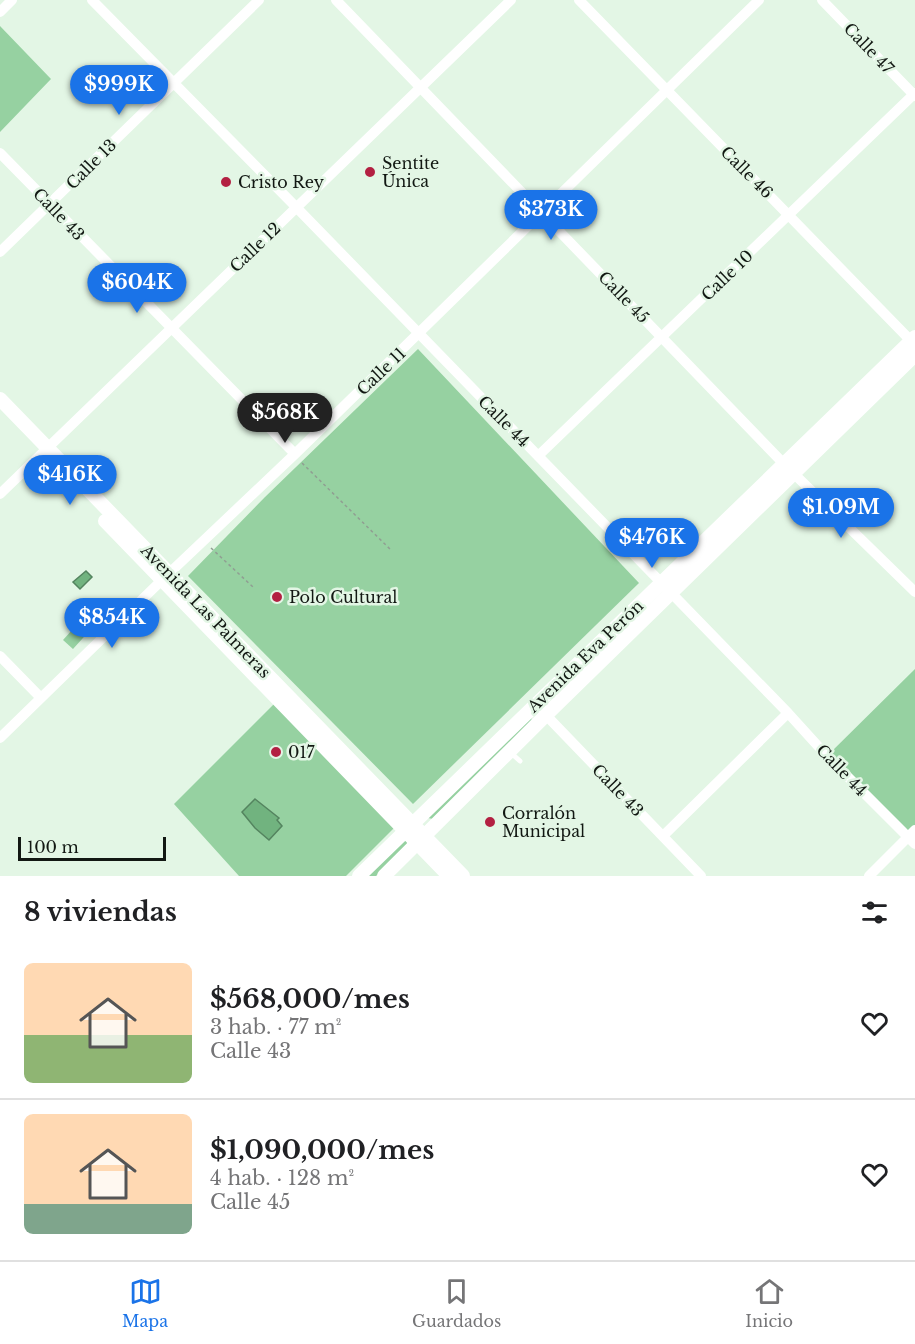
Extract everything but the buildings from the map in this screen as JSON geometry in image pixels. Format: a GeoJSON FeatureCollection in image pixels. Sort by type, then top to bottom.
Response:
{"type":"FeatureCollection","features":[{"type":"Feature","properties":{"kind":"main road","name":"Avenida Eva Perón"},"geometry":{"type":"LineString","coordinates":[[384,876],[515,756],[546,715],[671,593],[789,468],[914,344]]}},
{"type":"Feature","properties":{"kind":"main road","name":"Avenida Las Palmeras"},"geometry":{"type":"LineString","coordinates":[[0,399],[44,450],[165,577],[421,840]]}},
{"type":"Feature","properties":{"kind":"main road","name":"Avenida Las Palmeras"},"geometry":{"type":"LineString","coordinates":[[0,411],[44,450]]}},
{"type":"Feature","properties":{"kind":"main road","name":"Avenida Eva Perón"},"geometry":{"type":"LineString","coordinates":[[359,876],[661,582],[789,468]]}},
{"type":"Feature","properties":{"kind":"main road"},"geometry":{"type":"LineString","coordinates":[[421,840],[449,876]]}},
{"type":"Feature","properties":{"kind":"main road"},"geometry":{"type":"LineString","coordinates":[[421,840],[463,876]]}},
{"type":"Feature","properties":{"kind":"street"},"geometry":{"type":"LineString","coordinates":[[0,12],[12,0]]}},
{"type":"Feature","properties":{"kind":"street","name":"Calle 44"},"geometry":{"type":"LineString","coordinates":[[92,0],[661,582],[827,756],[913,837]]}},
{"type":"Feature","properties":{"kind":"street","name":"Calle 13"},"geometry":{"type":"LineString","coordinates":[[0,252],[259,0]]}},
{"type":"Feature","properties":{"kind":"street","name":"Calle 45"},"geometry":{"type":"LineString","coordinates":[[336,0],[789,468],[913,585]]}},
{"type":"Feature","properties":{"kind":"street","name":"Calle 12"},"geometry":{"type":"LineString","coordinates":[[0,494],[511,0]]}},
{"type":"Feature","properties":{"kind":"street","name":"Calle 46"},"geometry":{"type":"LineString","coordinates":[[579,0],[914,344]]}},
{"type":"Feature","properties":{"kind":"street","name":"Calle 11"},"geometry":{"type":"LineString","coordinates":[[0,738],[165,577],[298,458],[418,334],[759,0]]}},
{"type":"Feature","properties":{"kind":"street","name":"Calle 47"},"geometry":{"type":"LineString","coordinates":[[822,0],[915,94]]}},
{"type":"Feature","properties":{"kind":"street","name":"Calle 10"},"geometry":{"type":"LineString","coordinates":[[538,456],[915,94]]}},
{"type":"Feature","properties":{"kind":"street","name":"Calle 43"},"geometry":{"type":"LineString","coordinates":[[0,153],[298,458]]}},
{"type":"Feature","properties":{"kind":"street"},"geometry":{"type":"LineString","coordinates":[[0,656],[42,698]]}},
{"type":"Feature","properties":{"kind":"street","name":"Calle 43"},"geometry":{"type":"LineString","coordinates":[[536,704],[701,876]]}},
{"type":"Feature","properties":{"kind":"street"},"geometry":{"type":"LineString","coordinates":[[663,836],[788,713]]}},
{"type":"Feature","properties":{"kind":"street"},"geometry":{"type":"LineString","coordinates":[[869,876],[913,837]]}},
{"type":"Feature","properties":{"kind":"path"},"geometry":{"type":"LineString","coordinates":[[298,458],[392,551]]}},
{"type":"Feature","properties":{"kind":"path"},"geometry":{"type":"LineString","coordinates":[[204,541],[253,587]]}},
{"type":"Feature","properties":{"kind":"shaded area"},"geometry":{"type":"Polygon","coordinates":[[[0,26],[51,79],[0,132],[0,26]]]}},
{"type":"Feature","properties":{"kind":"shaded area"},"geometry":{"type":"Polygon","coordinates":[[[418,349],[639,583],[413,804],[188,576],[265,497],[418,349]]]}},
{"type":"Feature","properties":{"kind":"shaded area"},"geometry":{"type":"Polygon","coordinates":[[[86,571],[92,577],[80,589],[73,582],[86,571]]]}},
{"type":"Feature","properties":{"kind":"shaded area"},"geometry":{"type":"Polygon","coordinates":[[[82,619],[92,628],[73,649],[63,640],[82,619]]]}},
{"type":"Feature","properties":{"kind":"shaded area"},"geometry":{"type":"Polygon","coordinates":[[[915,669],[915,830],[909,837],[827,756],[915,669]]]}},
{"type":"Feature","properties":{"kind":"shaded area","name":"017"},"geometry":{"type":"Polygon","coordinates":[[[277,701],[396,826],[346,876],[239,876],[174,804],[277,701]]]}},
{"type":"Feature","properties":{"kind":"shaded area"},"geometry":{"type":"Polygon","coordinates":[[[531,716],[532,722],[433,819],[428,818],[531,716]]]}},
{"type":"Feature","properties":{"kind":"shaded area"},"geometry":{"type":"Polygon","coordinates":[[[255,799],[279,818],[277,820],[282,826],[269,840],[242,812],[255,799]]]}},
{"type":"Feature","properties":{"kind":"shaded area"},"geometry":{"type":"Polygon","coordinates":[[[402,839],[407,841],[407,845],[376,876],[365,876],[402,839]]]}},
{"type":"Feature","properties":{"kind":"place","name":"Sentite Única"},"geometry":{"type":"Point","coordinates":[370,172]}},
{"type":"Feature","properties":{"kind":"place","name":"Cristo Rey"},"geometry":{"type":"Point","coordinates":[226,182]}},
{"type":"Feature","properties":{"kind":"place","name":"Polo Cultural"},"geometry":{"type":"Point","coordinates":[277,597]}},
{"type":"Feature","properties":{"kind":"place","name":"017"},"geometry":{"type":"Point","coordinates":[276,752]}},
{"type":"Feature","properties":{"kind":"place","name":"Corralón Municipal"},"geometry":{"type":"Point","coordinates":[490,822]}}]}
